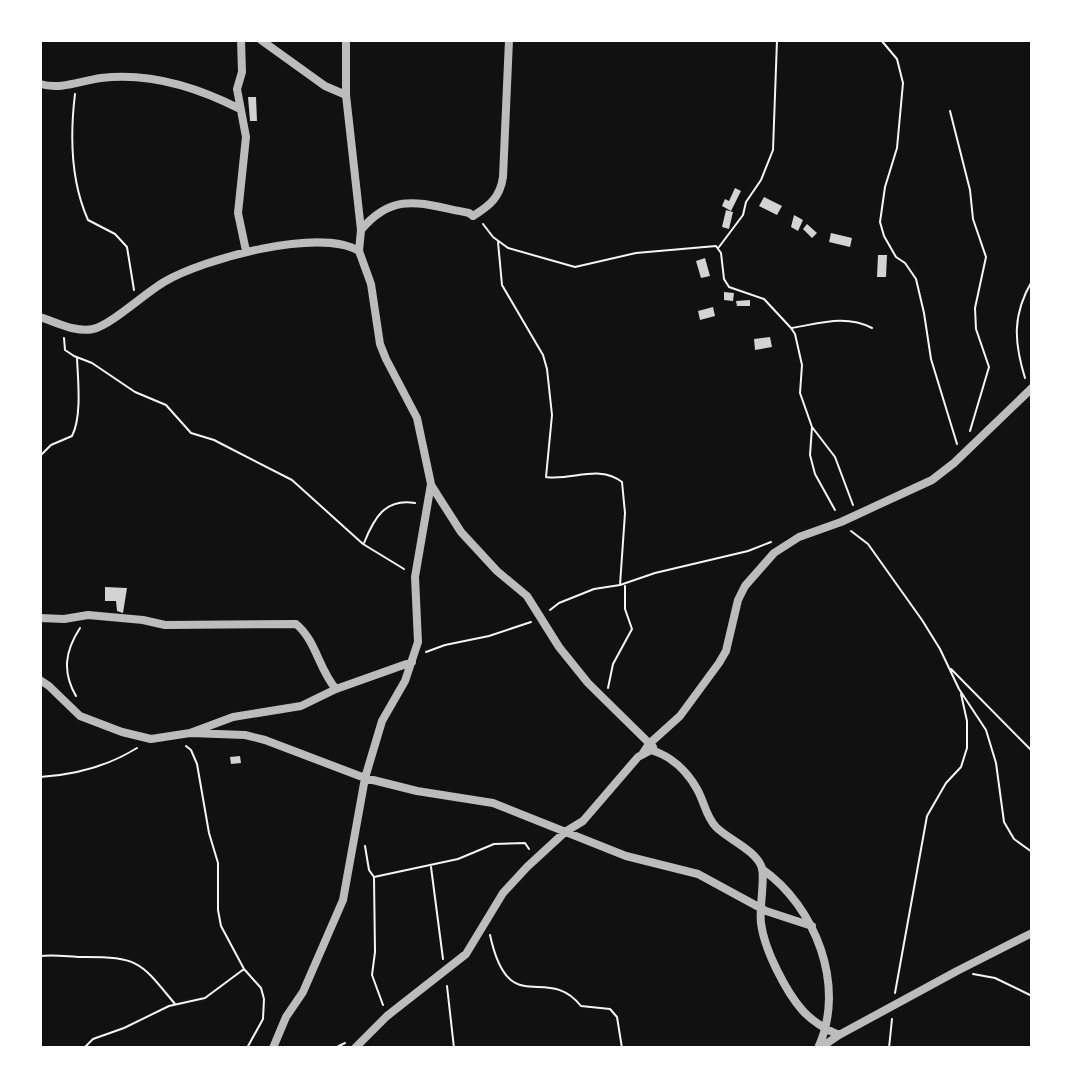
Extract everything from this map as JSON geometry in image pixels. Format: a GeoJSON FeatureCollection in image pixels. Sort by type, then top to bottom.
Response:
{"type":"FeatureCollection","features":[{"type":"Feature","properties":{"kind":"street"},"geometry":{"type":"LineString","coordinates":[[241,40],[242,72],[237,89],[246,137],[238,213],[246,251]]}},
{"type":"Feature","properties":{"kind":"street"},"geometry":{"type":"LineString","coordinates":[[261,40],[325,86],[346,95]]}},
{"type":"Feature","properties":{"kind":"street"},"geometry":{"type":"LineString","coordinates":[[273,1048],[286,1017],[303,992],[343,900],[365,778],[382,721],[413,660],[418,642],[415,577],[431,484],[417,418],[380,344],[367,269],[359,251],[361,230],[346,95],[346,40]]}},
{"type":"Feature","properties":{"kind":"street"},"geometry":{"type":"LineString","coordinates":[[361,230],[382,209],[407,203],[431,205],[473,216],[494,201],[502,186],[509,40]]}},
{"type":"Feature","properties":{"kind":"street"},"geometry":{"type":"LineString","coordinates":[[40,84],[55,87],[99,78],[143,77],[179,85],[240,109]]}},
{"type":"Feature","properties":{"kind":"street"},"geometry":{"type":"LineString","coordinates":[[40,317],[65,326],[90,330],[103,326],[139,298],[187,270],[246,251],[317,245],[346,246],[359,251]]}},
{"type":"Feature","properties":{"kind":"street"},"geometry":{"type":"LineString","coordinates":[[355,1048],[387,1016],[466,954],[503,893],[565,832],[583,821],[649,744],[680,716],[726,651],[738,600],[745,586],[774,553],[816,529],[891,501],[932,480],[1031,389]]}},
{"type":"Feature","properties":{"kind":"street"},"geometry":{"type":"LineString","coordinates":[[431,484],[461,532],[497,571],[527,596],[588,683],[649,744],[683,769],[697,789],[716,828],[781,882],[812,926],[827,971],[827,1010],[819,1048]]}},
{"type":"Feature","properties":{"kind":"street"},"geometry":{"type":"LineString","coordinates":[[40,618],[64,619],[88,615],[165,625],[296,624],[306,635],[328,681],[336,689]]}},
{"type":"Feature","properties":{"kind":"street"},"geometry":{"type":"LineString","coordinates":[[40,680],[80,716],[151,739],[190,733],[233,717],[301,706],[336,689],[413,660]]}},
{"type":"Feature","properties":{"kind":"street"},"geometry":{"type":"LineString","coordinates":[[190,733],[245,735],[365,778],[417,791],[493,803],[626,856],[698,874],[760,909],[812,926]]}},
{"type":"Feature","properties":{"kind":"street"},"geometry":{"type":"LineString","coordinates":[[643,753],[651,750],[661,753]]}},
{"type":"Feature","properties":{"kind":"street"},"geometry":{"type":"LineString","coordinates":[[762,869],[760,909],[765,944],[802,1011],[825,1029],[839,1035]]}},
{"type":"Feature","properties":{"kind":"street"},"geometry":{"type":"LineString","coordinates":[[819,1048],[893,1005],[1032,933]]}},
{"type":"Feature","properties":{"kind":"path"},"geometry":{"type":"LineString","coordinates":[[718,248],[743,215],[746,202],[761,180],[773,150],[777,40]]}},
{"type":"Feature","properties":{"kind":"path"},"geometry":{"type":"LineString","coordinates":[[881,40],[901,66],[903,93],[897,148],[885,187],[880,222],[896,257],[905,263],[916,279],[931,359],[962,455]]}},
{"type":"Feature","properties":{"kind":"path"},"geometry":{"type":"LineString","coordinates":[[76,85],[72,136],[77,187],[84,211],[88,220],[115,234],[127,247],[131,283],[139,298]]}},
{"type":"Feature","properties":{"kind":"path"},"geometry":{"type":"LineString","coordinates":[[950,111],[970,190],[973,219],[986,257],[975,308],[976,329],[989,367],[962,455]]}},
{"type":"Feature","properties":{"kind":"path"},"geometry":{"type":"LineString","coordinates":[[473,216],[498,241],[515,251],[575,267],[648,252],[708,245],[718,248],[724,279],[729,287],[764,299],[795,334],[802,365],[800,393],[812,427],[835,457],[857,513]]}},
{"type":"Feature","properties":{"kind":"path"},"geometry":{"type":"LineString","coordinates":[[498,241],[502,285],[543,355],[547,369],[552,415],[546,477],[603,474],[620,479],[623,484],[625,513],[620,585]]}},
{"type":"Feature","properties":{"kind":"path"},"geometry":{"type":"LineString","coordinates":[[1031,389],[1016,344],[1015,326],[1022,299],[1032,281]]}},
{"type":"Feature","properties":{"kind":"path"},"geometry":{"type":"LineString","coordinates":[[791,328],[817,322],[855,321],[872,328]]}},
{"type":"Feature","properties":{"kind":"path"},"geometry":{"type":"LineString","coordinates":[[65,326],[65,350],[92,363],[135,392],[166,405],[191,433],[214,440],[292,480],[363,544],[415,577]]}},
{"type":"Feature","properties":{"kind":"path"},"geometry":{"type":"LineString","coordinates":[[40,456],[51,445],[72,436],[75,430],[78,418],[77,357]]}},
{"type":"Feature","properties":{"kind":"path"},"geometry":{"type":"LineString","coordinates":[[812,427],[809,445],[815,474],[841,522],[868,544],[922,620],[959,689],[986,730],[993,748],[1001,814],[1007,829],[1032,852]]}},
{"type":"Feature","properties":{"kind":"path"},"geometry":{"type":"LineString","coordinates":[[363,544],[382,509],[401,501],[429,506]]}},
{"type":"Feature","properties":{"kind":"path"},"geometry":{"type":"LineString","coordinates":[[413,660],[445,645],[489,636],[539,617],[569,599],[594,589],[748,551],[768,542],[792,541]]}},
{"type":"Feature","properties":{"kind":"path"},"geometry":{"type":"LineString","coordinates":[[609,701],[608,682],[613,664],[632,629],[625,609],[626,583]]}},
{"type":"Feature","properties":{"kind":"path"},"geometry":{"type":"LineString","coordinates":[[77,698],[66,661],[72,641],[88,615]]}},
{"type":"Feature","properties":{"kind":"path"},"geometry":{"type":"LineString","coordinates":[[948,666],[1032,751]]}},
{"type":"Feature","properties":{"kind":"path"},"geometry":{"type":"LineString","coordinates":[[889,1048],[893,1005],[927,816],[946,783],[961,767],[967,748],[967,721],[959,689]]}},
{"type":"Feature","properties":{"kind":"path"},"geometry":{"type":"LineString","coordinates":[[175,737],[191,750],[197,764],[209,833],[220,872],[219,918],[228,942],[244,969],[261,988],[265,1007],[259,1029],[247,1048]]}},
{"type":"Feature","properties":{"kind":"path"},"geometry":{"type":"LineString","coordinates":[[40,777],[90,769],[151,739]]}},
{"type":"Feature","properties":{"kind":"path"},"geometry":{"type":"LineString","coordinates":[[356,831],[365,845],[369,870],[374,877],[375,952],[372,975],[387,1016]]}},
{"type":"Feature","properties":{"kind":"path"},"geometry":{"type":"LineString","coordinates":[[374,877],[403,873],[470,855],[494,844],[519,842],[528,846],[530,864]]}},
{"type":"Feature","properties":{"kind":"path"},"geometry":{"type":"LineString","coordinates":[[431,864],[454,1048]]}},
{"type":"Feature","properties":{"kind":"path"},"geometry":{"type":"LineString","coordinates":[[488,918],[494,951],[504,976],[516,984],[553,987],[574,997],[581,1006],[610,1009],[617,1017],[622,1048]]}},
{"type":"Feature","properties":{"kind":"path"},"geometry":{"type":"LineString","coordinates":[[40,956],[118,957],[131,960],[143,968],[175,1004]]}},
{"type":"Feature","properties":{"kind":"path"},"geometry":{"type":"LineString","coordinates":[[84,1048],[93,1039],[175,1004],[205,998],[244,969]]}},
{"type":"Feature","properties":{"kind":"path"},"geometry":{"type":"LineString","coordinates":[[957,971],[995,978],[1032,996]]}},
{"type":"Feature","properties":{"kind":"building"},"geometry":{"type":"Polygon","coordinates":[[[248,97],[256,97],[257,121],[250,121],[248,97]]]}},
{"type":"Feature","properties":{"kind":"building"},"geometry":{"type":"Polygon","coordinates":[[[735,188],[741,191],[731,211],[722,206],[725,199],[729,201],[735,188]]]}},
{"type":"Feature","properties":{"kind":"building"},"geometry":{"type":"Polygon","coordinates":[[[764,197],[782,206],[777,215],[759,206],[764,197]]]}},
{"type":"Feature","properties":{"kind":"building"},"geometry":{"type":"Polygon","coordinates":[[[726,210],[733,212],[729,229],[722,227],[726,210]]]}},
{"type":"Feature","properties":{"kind":"building"},"geometry":{"type":"Polygon","coordinates":[[[794,215],[803,220],[798,231],[791,227],[794,215]]]}},
{"type":"Feature","properties":{"kind":"building"},"geometry":{"type":"Polygon","coordinates":[[[807,224],[817,233],[812,238],[803,229],[807,224]]]}},
{"type":"Feature","properties":{"kind":"building"},"geometry":{"type":"Polygon","coordinates":[[[831,233],[852,238],[850,247],[829,242],[831,233]]]}},
{"type":"Feature","properties":{"kind":"building"},"geometry":{"type":"Polygon","coordinates":[[[878,255],[887,255],[886,277],[877,277],[878,255]]]}},
{"type":"Feature","properties":{"kind":"building"},"geometry":{"type":"Polygon","coordinates":[[[705,258],[710,276],[701,278],[696,261],[705,258]]]}},
{"type":"Feature","properties":{"kind":"building"},"geometry":{"type":"Polygon","coordinates":[[[724,292],[734,293],[733,301],[724,300],[724,292]]]}},
{"type":"Feature","properties":{"kind":"building"},"geometry":{"type":"Polygon","coordinates":[[[750,300],[750,306],[737,306],[736,301],[750,300]]]}},
{"type":"Feature","properties":{"kind":"building"},"geometry":{"type":"Polygon","coordinates":[[[713,307],[715,316],[700,320],[698,311],[713,307]]]}},
{"type":"Feature","properties":{"kind":"building"},"geometry":{"type":"Polygon","coordinates":[[[770,337],[772,347],[755,350],[754,339],[770,337]]]}},
{"type":"Feature","properties":{"kind":"building"},"geometry":{"type":"Polygon","coordinates":[[[105,587],[127,588],[123,613],[117,611],[116,601],[105,601],[105,587]]]}},
{"type":"Feature","properties":{"kind":"building"},"geometry":{"type":"Polygon","coordinates":[[[240,756],[241,763],[231,764],[230,757],[240,756]]]}}]}
